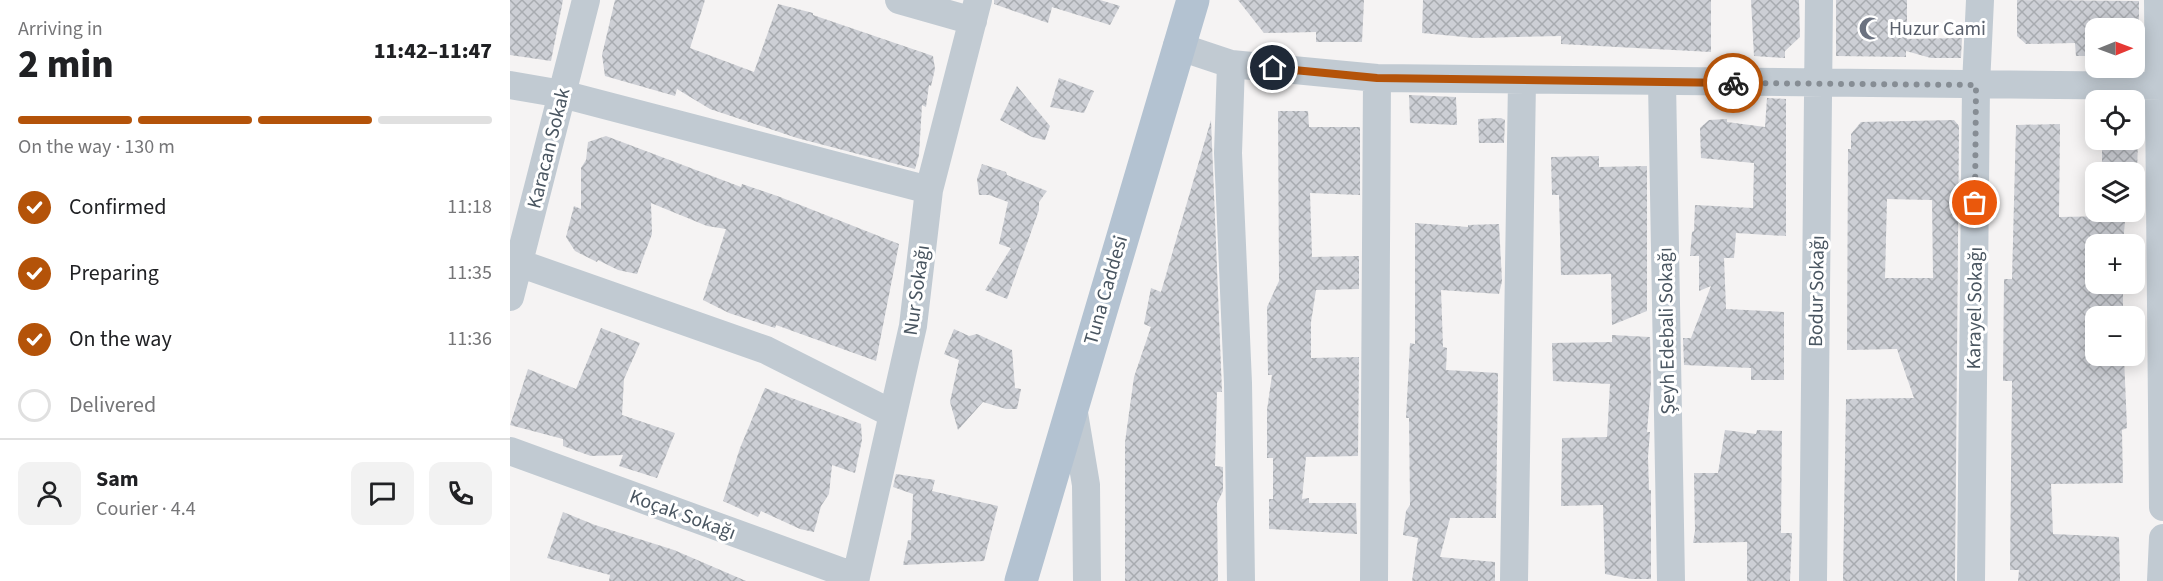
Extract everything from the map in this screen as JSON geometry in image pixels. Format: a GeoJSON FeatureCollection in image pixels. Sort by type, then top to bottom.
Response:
{"type":"FeatureCollection","features":[{"type":"Feature","properties":{"kind":"main road","name":"Tuna Caddesi"},"geometry":{"type":"LineString","coordinates":[[1021,581],[1177,46],[1193,0]]}},
{"type":"Feature","properties":{"kind":"street","name":"Karacan Sokak"},"geometry":{"type":"LineString","coordinates":[[510,297],[514,261],[562,94],[586,0]]}},
{"type":"Feature","properties":{"kind":"street"},"geometry":{"type":"LineString","coordinates":[[899,0],[975,10]]}},
{"type":"Feature","properties":{"kind":"street","name":"Bodur Sokağı"},"geometry":{"type":"LineString","coordinates":[[1813,581],[1819,0]]}},
{"type":"Feature","properties":{"kind":"street","name":"Karayel Sokağı"},"geometry":{"type":"LineString","coordinates":[[1971,581],[1976,85],[1980,0]]}},
{"type":"Feature","properties":{"kind":"street"},"geometry":{"type":"LineString","coordinates":[[2158,0],[2161,86],[2163,507]]}},
{"type":"Feature","properties":{"kind":"street","name":"Nur Sokağı"},"geometry":{"type":"LineString","coordinates":[[856,579],[913,326],[929,190],[975,10]]}},
{"type":"Feature","properties":{"kind":"street"},"geometry":{"type":"LineString","coordinates":[[1177,46],[1231,64],[1377,78],[2161,86]]}},
{"type":"Feature","properties":{"kind":"street"},"geometry":{"type":"LineString","coordinates":[[1231,64],[1228,153],[1238,383],[1241,581]]}},
{"type":"Feature","properties":{"kind":"street"},"geometry":{"type":"LineString","coordinates":[[1374,581],[1377,78]]}},
{"type":"Feature","properties":{"kind":"street"},"geometry":{"type":"LineString","coordinates":[[1514,581],[1522,81]]}},
{"type":"Feature","properties":{"kind":"street","name":"Şeyh Edebali Sokağı"},"geometry":{"type":"LineString","coordinates":[[1662,82],[1671,581]]}},
{"type":"Feature","properties":{"kind":"street"},"geometry":{"type":"LineString","coordinates":[[510,85],[562,94],[929,190]]}},
{"type":"Feature","properties":{"kind":"street"},"geometry":{"type":"LineString","coordinates":[[514,261],[766,350],[893,414]]}},
{"type":"Feature","properties":{"kind":"street"},"geometry":{"type":"LineString","coordinates":[[1072,403],[1086,485],[1087,581]]}},
{"type":"Feature","properties":{"kind":"street","name":"Koçak Sokağı"},"geometry":{"type":"LineString","coordinates":[[510,452],[856,579]]}},
{"type":"Feature","properties":{"kind":"street"},"geometry":{"type":"LineString","coordinates":[[2161,581],[2163,538]]}},
{"type":"Feature","properties":{"kind":"building"},"geometry":{"type":"Polygon","coordinates":[[[510,0],[563,0],[551,61],[510,55],[510,0]]]}},
{"type":"Feature","properties":{"kind":"building"},"geometry":{"type":"Polygon","coordinates":[[[615,0],[705,0],[690,48],[754,72],[778,4],[813,13],[813,15],[933,56],[935,69],[931,86],[929,85],[926,107],[922,105],[919,155],[915,169],[797,138],[710,109],[677,89],[675,96],[605,76],[602,55],[615,0]]]}},
{"type":"Feature","properties":{"kind":"building"},"geometry":{"type":"Polygon","coordinates":[[[994,0],[1100,0],[1120,6],[1110,25],[1052,7],[1048,23],[994,4],[994,0]]]}},
{"type":"Feature","properties":{"kind":"building"},"geometry":{"type":"Polygon","coordinates":[[[1238,0],[1364,0],[1362,42],[1316,42],[1316,32],[1264,33],[1238,0]]]}},
{"type":"Feature","properties":{"kind":"building"},"geometry":{"type":"Polygon","coordinates":[[[1423,0],[1711,0],[1711,52],[1561,44],[1561,36],[1475,38],[1422,33],[1423,0]]]}},
{"type":"Feature","properties":{"kind":"building"},"geometry":{"type":"Polygon","coordinates":[[[1751,0],[1799,0],[1800,37],[1785,51],[1785,58],[1754,56],[1751,0]]]}},
{"type":"Feature","properties":{"kind":"building","name":"Huzur Cami"},"geometry":{"type":"Polygon","coordinates":[[[1836,0],[1907,0],[1907,39],[1962,38],[1961,58],[1931,58],[1906,51],[1906,57],[1836,56],[1836,0]]]}},
{"type":"Feature","properties":{"kind":"building"},"geometry":{"type":"Polygon","coordinates":[[[2017,0],[2139,1],[2139,18],[2085,18],[2085,56],[2076,56],[2075,43],[2026,44],[2017,36],[2017,0]]]}},
{"type":"Feature","properties":{"kind":"building"},"geometry":{"type":"Polygon","coordinates":[[[1059,78],[1094,91],[1084,113],[1050,107],[1059,78]]]}},
{"type":"Feature","properties":{"kind":"building"},"geometry":{"type":"Polygon","coordinates":[[[1017,86],[1050,126],[1045,140],[1032,137],[1000,120],[1017,86]]]}},
{"type":"Feature","properties":{"kind":"building"},"geometry":{"type":"Polygon","coordinates":[[[1409,95],[1456,97],[1457,125],[1410,123],[1409,95]]]}},
{"type":"Feature","properties":{"kind":"building"},"geometry":{"type":"Polygon","coordinates":[[[1767,98],[1786,99],[1786,236],[1736,233],[1734,258],[1724,258],[1726,309],[1784,312],[1784,380],[1751,380],[1751,368],[1684,365],[1683,338],[1691,338],[1711,286],[1699,291],[1699,256],[1690,256],[1695,205],[1753,208],[1754,163],[1701,158],[1700,128],[1709,120],[1727,119],[1727,122],[1765,127],[1767,98]]]}},
{"type":"Feature","properties":{"kind":"building"},"geometry":{"type":"Polygon","coordinates":[[[1278,111],[1308,111],[1309,127],[1360,127],[1360,195],[1310,193],[1312,257],[1359,256],[1359,289],[1316,290],[1311,322],[1311,358],[1359,357],[1358,456],[1306,457],[1302,499],[1309,498],[1309,503],[1356,503],[1357,534],[1269,529],[1269,499],[1273,499],[1273,458],[1267,458],[1267,410],[1272,375],[1268,375],[1267,307],[1279,281],[1278,111]]]}},
{"type":"Feature","properties":{"kind":"building"},"geometry":{"type":"Polygon","coordinates":[[[1501,118],[1505,120],[1504,143],[1479,143],[1478,119],[1501,118]]]}},
{"type":"Feature","properties":{"kind":"building"},"geometry":{"type":"Polygon","coordinates":[[[1211,120],[1222,392],[1217,392],[1215,466],[1223,467],[1223,491],[1217,503],[1218,581],[1125,581],[1125,442],[1134,377],[1151,327],[1144,324],[1151,288],[1161,292],[1211,120]]]}},
{"type":"Feature","properties":{"kind":"building"},"geometry":{"type":"Polygon","coordinates":[[[1954,120],[1959,126],[1955,581],[1843,581],[1846,399],[1914,398],[1897,349],[1847,350],[1848,149],[1851,149],[1851,134],[1861,122],[1954,120]],[[1887,199],[1885,278],[1933,278],[1932,200],[1887,199]]]}},
{"type":"Feature","properties":{"kind":"building"},"geometry":{"type":"Polygon","coordinates":[[[2060,124],[2059,217],[2085,217],[2085,222],[2125,222],[2124,234],[2085,234],[2085,294],[2123,294],[2123,306],[2085,306],[2085,366],[2124,366],[2127,428],[2122,430],[2123,483],[2051,484],[2053,534],[2119,537],[2120,581],[2018,581],[2019,570],[2010,570],[2012,381],[2003,381],[2004,279],[2012,279],[2016,125],[2060,124]]]}},
{"type":"Feature","properties":{"kind":"building"},"geometry":{"type":"Polygon","coordinates":[[[606,136],[741,187],[742,184],[780,197],[899,244],[876,361],[776,325],[775,328],[729,313],[703,300],[726,229],[707,226],[651,203],[652,234],[637,274],[618,270],[575,251],[566,237],[574,206],[581,209],[581,168],[586,160],[588,142],[606,136]]]}},
{"type":"Feature","properties":{"kind":"building"},"geometry":{"type":"Polygon","coordinates":[[[2102,150],[2138,150],[2137,162],[2102,162],[2102,150]]]}},
{"type":"Feature","properties":{"kind":"building"},"geometry":{"type":"Polygon","coordinates":[[[1599,156],[1599,167],[1647,166],[1647,311],[1612,325],[1611,274],[1561,275],[1559,195],[1552,195],[1551,157],[1599,156]]]}},
{"type":"Feature","properties":{"kind":"building"},"geometry":{"type":"Polygon","coordinates":[[[982,164],[1006,172],[1007,175],[1047,191],[1039,202],[1039,210],[1007,299],[985,290],[1011,248],[999,244],[1008,202],[989,195],[979,195],[977,179],[982,164]]]}},
{"type":"Feature","properties":{"kind":"building"},"geometry":{"type":"Polygon","coordinates":[[[1415,223],[1468,227],[1468,225],[1499,224],[1502,281],[1499,294],[1441,290],[1443,347],[1447,348],[1446,370],[1498,373],[1496,518],[1450,518],[1440,557],[1495,562],[1495,581],[1412,581],[1418,538],[1403,535],[1406,511],[1410,505],[1409,418],[1406,418],[1410,343],[1415,344],[1415,223]]]}},
{"type":"Feature","properties":{"kind":"building"},"geometry":{"type":"Polygon","coordinates":[[[601,328],[640,343],[624,379],[622,415],[675,433],[657,478],[619,466],[623,455],[591,456],[563,446],[563,439],[510,425],[528,369],[576,389],[601,328]]]}},
{"type":"Feature","properties":{"kind":"building"},"geometry":{"type":"Polygon","coordinates":[[[954,329],[969,336],[977,334],[1012,350],[1015,388],[1021,389],[1017,409],[1006,409],[983,402],[958,430],[950,402],[959,360],[944,354],[954,329]]]}},
{"type":"Feature","properties":{"kind":"building"},"geometry":{"type":"Polygon","coordinates":[[[1612,335],[1650,337],[1651,384],[1647,432],[1650,432],[1648,457],[1649,490],[1651,490],[1651,579],[1632,579],[1605,574],[1603,505],[1561,506],[1562,438],[1607,437],[1610,384],[1553,381],[1552,343],[1612,342],[1612,335]]]}},
{"type":"Feature","properties":{"kind":"building"},"geometry":{"type":"Polygon","coordinates":[[[765,388],[861,424],[862,440],[855,473],[832,465],[829,494],[821,506],[814,532],[800,529],[761,511],[758,517],[723,501],[740,448],[765,388]]]}},
{"type":"Feature","properties":{"kind":"building"},"geometry":{"type":"Polygon","coordinates":[[[1725,430],[1756,434],[1757,430],[1782,431],[1781,533],[1792,533],[1790,581],[1747,581],[1747,542],[1693,543],[1695,531],[1694,473],[1718,473],[1725,430]]]}},
{"type":"Feature","properties":{"kind":"building"},"geometry":{"type":"Polygon","coordinates":[[[896,474],[935,480],[932,491],[998,506],[984,561],[903,565],[908,540],[911,540],[913,494],[893,487],[896,474]]]}},
{"type":"Feature","properties":{"kind":"building"},"geometry":{"type":"Polygon","coordinates":[[[563,512],[595,525],[674,550],[746,581],[609,581],[610,575],[547,558],[563,512]]]}},
{"type":"Feature","properties":{"kind":"way so far"},"geometry":{"type":"LineString","coordinates":[[1733,83],[1976,85],[1975,203]]}},
{"type":"Feature","properties":{"kind":"place","name":"Huzur Cami"},"geometry":{"type":"Point","coordinates":[1871,28]}},
{"type":"Feature","properties":{"kind":"route"},"geometry":{"type":"LineString","coordinates":[[1273,68],[1377,78],[1733,83]]}}]}
